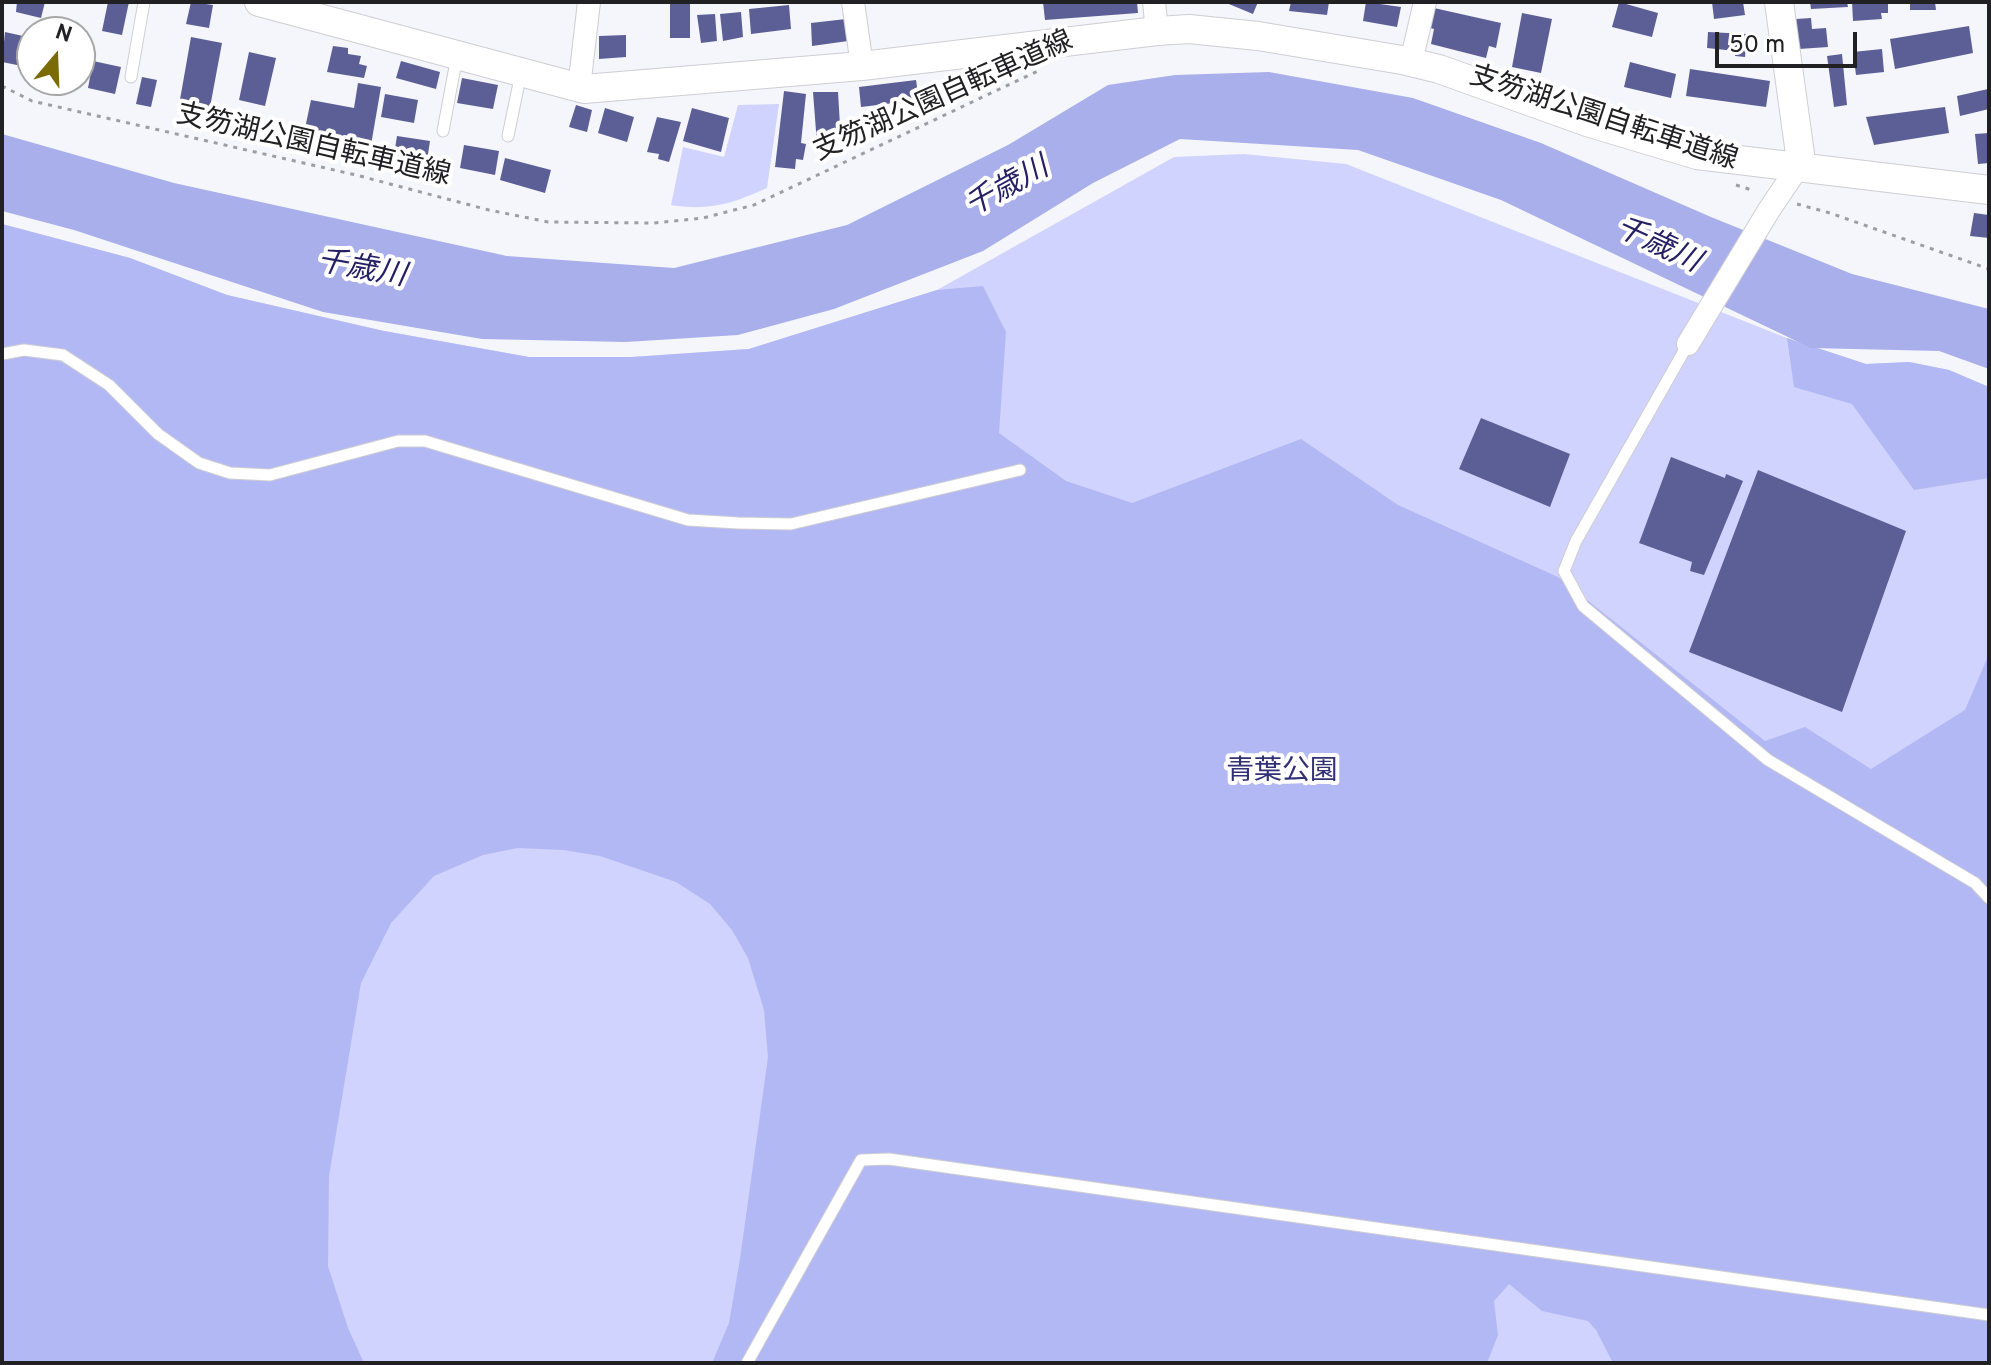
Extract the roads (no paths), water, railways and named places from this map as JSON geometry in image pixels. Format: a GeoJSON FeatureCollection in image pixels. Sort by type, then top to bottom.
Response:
{"type":"FeatureCollection","features":[{"type":"Feature","properties":{"kind":"street"},"geometry":{"type":"LineString","coordinates":[[259,2],[340,13],[457,56],[584,89],[862,66],[1157,31],[1189,29],[1258,36],[1439,69],[1587,122],[1697,155],[1989,190]]}},
{"type":"Feature","properties":{"kind":"street"},"geometry":{"type":"LineString","coordinates":[[579,88],[589,2]]}},
{"type":"Feature","properties":{"kind":"street"},"geometry":{"type":"LineString","coordinates":[[853,2],[862,66]]}},
{"type":"Feature","properties":{"kind":"street"},"geometry":{"type":"LineString","coordinates":[[1154,2],[1157,31]]}},
{"type":"Feature","properties":{"kind":"street"},"geometry":{"type":"LineString","coordinates":[[1411,62],[1425,2]]}},
{"type":"Feature","properties":{"kind":"street"},"geometry":{"type":"LineString","coordinates":[[1688,344],[1798,167],[1800,154],[1779,2]]}},
{"type":"Feature","properties":{"kind":"lane"},"geometry":{"type":"LineString","coordinates":[[131,77],[144,2]]}},
{"type":"Feature","properties":{"kind":"lane"},"geometry":{"type":"LineString","coordinates":[[443,131],[457,56]]}},
{"type":"Feature","properties":{"kind":"lane"},"geometry":{"type":"LineString","coordinates":[[508,136],[521,73]]}},
{"type":"Feature","properties":{"kind":"lane"},"geometry":{"type":"LineString","coordinates":[[1688,344],[1576,541],[1564,571],[1570,583],[1583,606],[1768,760],[1975,883],[1989,898]]}},
{"type":"Feature","properties":{"kind":"lane"},"geometry":{"type":"LineString","coordinates":[[2,354],[24,350],[63,355],[109,385],[158,434],[199,463],[230,473],[270,475],[398,441],[425,441],[688,520],[791,524],[1020,470]]}},
{"type":"Feature","properties":{"kind":"lane"},"geometry":{"type":"LineString","coordinates":[[747,1363],[861,1160],[889,1159],[1989,1315]]}},
{"type":"Feature","properties":{"kind":"water","name":"千歳川"},"geometry":{"type":"Polygon","coordinates":[[[1269,72],[1413,98],[1541,143],[1852,274],[1989,309],[1989,369],[1939,351],[1811,348],[1501,200],[1358,150],[1180,139],[1093,183],[983,251],[834,309],[738,335],[626,342],[482,339],[323,312],[74,230],[2,211],[2,134],[174,183],[507,256],[674,268],[847,225],[1008,145],[1108,85],[1175,75],[1269,72]]]}},
{"type":"Feature","properties":{"kind":"park label","name":"青葉公園"},"geometry":{"type":"Point","coordinates":[1282,773]}}]}
